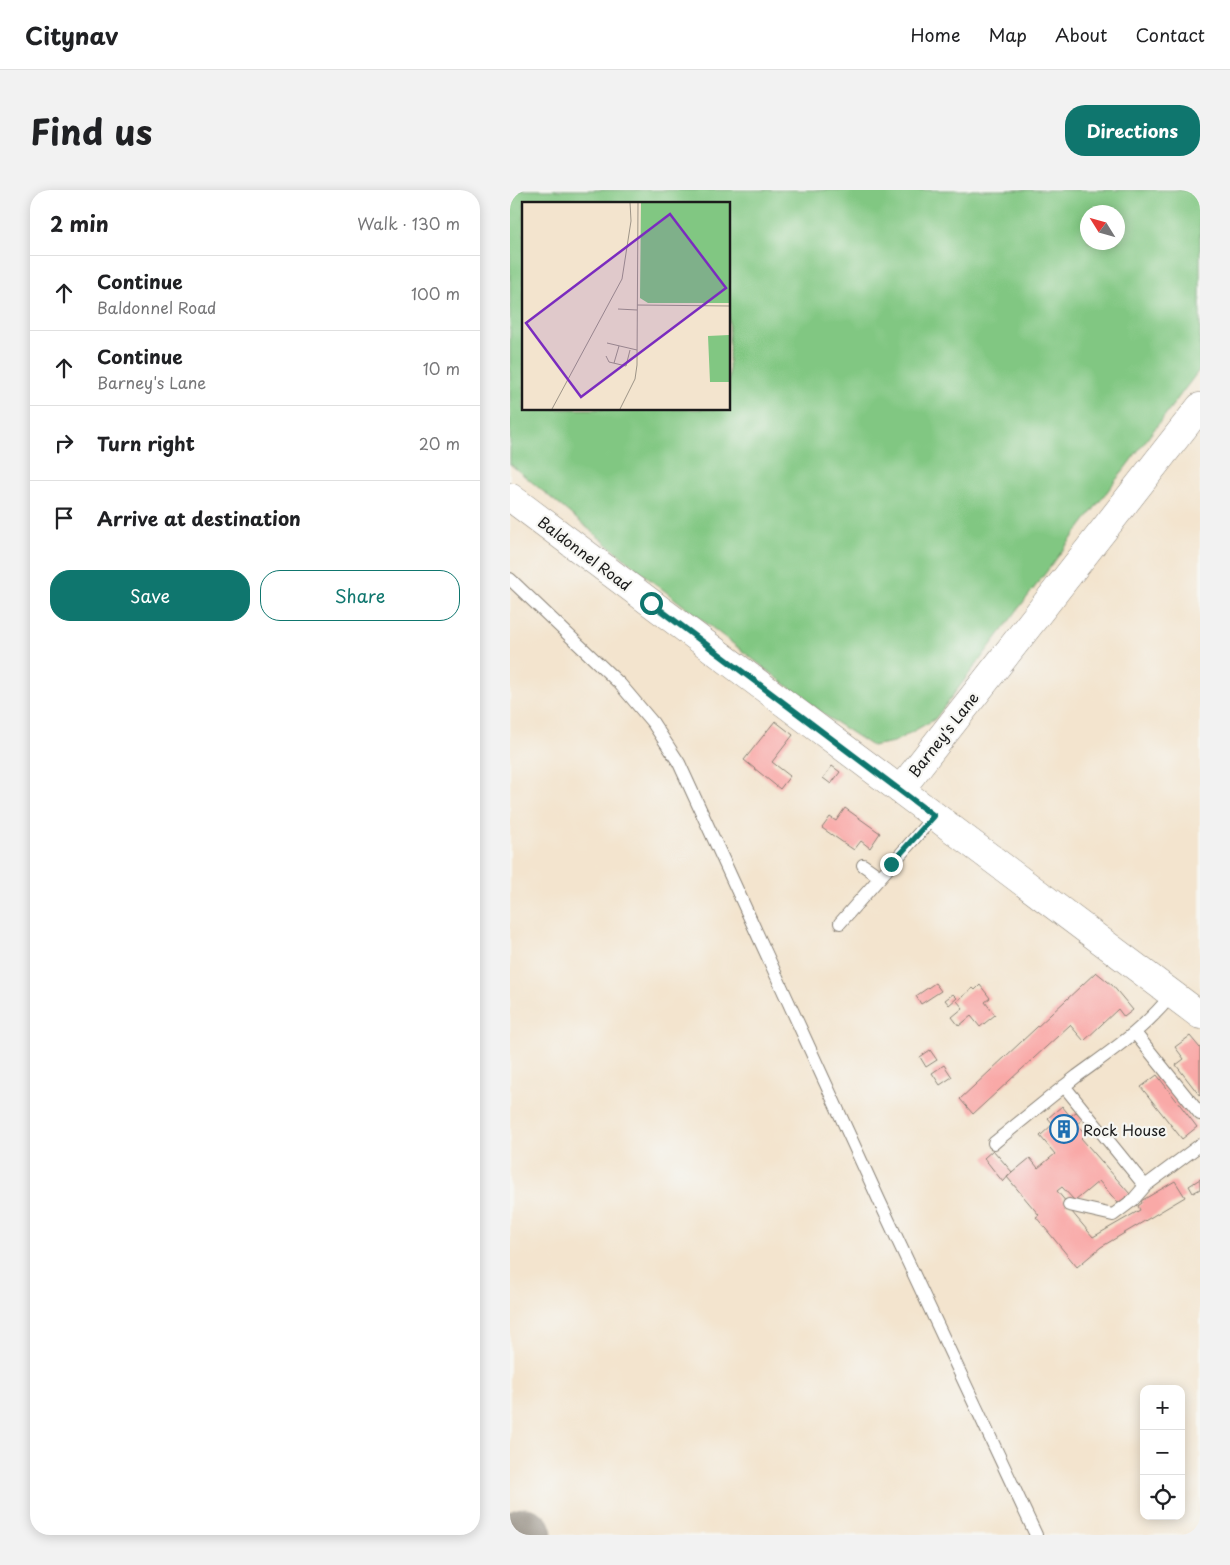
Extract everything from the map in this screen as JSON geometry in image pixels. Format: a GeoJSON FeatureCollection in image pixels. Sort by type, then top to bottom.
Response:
{"type":"FeatureCollection","features":[{"type":"Feature","properties":{"kind":"street","name":"Barney's Lane"},"geometry":{"type":"LineString","coordinates":[[1200,407],[900,790],[1200,1015]]}},
{"type":"Feature","properties":{"kind":"street","name":"Baldonnel Road"},"geometry":{"type":"LineString","coordinates":[[510,497],[900,790]]}},
{"type":"Feature","properties":{"kind":"lane"},"geometry":{"type":"LineString","coordinates":[[510,579],[620,684],[653,723],[679,762],[870,1182],[1036,1535]]}},
{"type":"Feature","properties":{"kind":"lane"},"geometry":{"type":"LineString","coordinates":[[840,924],[934,816]]}},
{"type":"Feature","properties":{"kind":"lane"},"geometry":{"type":"LineString","coordinates":[[863,865],[880,877]]}},
{"type":"Feature","properties":{"kind":"lane"},"geometry":{"type":"LineString","coordinates":[[994,1143],[1064,1086],[1135,1033],[1162,1007],[1172,994]]}},
{"type":"Feature","properties":{"kind":"lane"},"geometry":{"type":"LineString","coordinates":[[1135,1033],[1200,1114]]}},
{"type":"Feature","properties":{"kind":"lane"},"geometry":{"type":"LineString","coordinates":[[1064,1086],[1145,1186]]}},
{"type":"Feature","properties":{"kind":"lane"},"geometry":{"type":"LineString","coordinates":[[1069,1205],[1113,1215],[1132,1200],[1145,1186],[1200,1145]]}},
{"type":"Feature","properties":{"kind":"green space"},"geometry":{"type":"Polygon","coordinates":[[[510,190],[1200,190],[1200,369],[935,719],[894,742],[872,746],[829,718],[648,578],[510,464],[510,190]]]}},
{"type":"Feature","properties":{"kind":"building"},"geometry":{"type":"Polygon","coordinates":[[[775,721],[793,735],[772,762],[790,776],[780,789],[744,760],[775,721]]]}},
{"type":"Feature","properties":{"kind":"building"},"geometry":{"type":"Polygon","coordinates":[[[832,766],[840,772],[831,784],[823,778],[832,766]]]}},
{"type":"Feature","properties":{"kind":"building"},"geometry":{"type":"Polygon","coordinates":[[[845,808],[880,833],[870,848],[861,841],[854,850],[822,828],[830,817],[836,821],[845,808]]]}},
{"type":"Feature","properties":{"kind":"building"},"geometry":{"type":"Polygon","coordinates":[[[1096,972],[1112,985],[1133,1010],[1124,1017],[1118,1009],[1084,1041],[1070,1025],[973,1114],[960,1099],[1096,972]]]}},
{"type":"Feature","properties":{"kind":"building"},"geometry":{"type":"Polygon","coordinates":[[[935,983],[941,991],[921,1004],[916,996],[935,983]]]}},
{"type":"Feature","properties":{"kind":"building"},"geometry":{"type":"Polygon","coordinates":[[[980,985],[990,998],[985,1002],[995,1015],[980,1027],[971,1016],[959,1026],[952,1017],[963,1008],[957,1001],[973,988],[975,990],[980,985]]]}},
{"type":"Feature","properties":{"kind":"building"},"geometry":{"type":"Polygon","coordinates":[[[953,994],[957,998],[949,1005],[945,1000],[953,994]]]}},
{"type":"Feature","properties":{"kind":"building"},"geometry":{"type":"Polygon","coordinates":[[[1190,1036],[1200,1048],[1200,1096],[1176,1065],[1184,1059],[1175,1047],[1190,1036]]]}},
{"type":"Feature","properties":{"kind":"building"},"geometry":{"type":"Polygon","coordinates":[[[930,1050],[937,1060],[926,1067],[920,1057],[930,1050]]]}},
{"type":"Feature","properties":{"kind":"building"},"geometry":{"type":"Polygon","coordinates":[[[944,1065],[952,1077],[940,1085],[932,1073],[944,1065]]]}},
{"type":"Feature","properties":{"kind":"building"},"geometry":{"type":"Polygon","coordinates":[[[1157,1075],[1197,1127],[1182,1139],[1141,1087],[1157,1075]]]}},
{"type":"Feature","properties":{"kind":"building"},"geometry":{"type":"Polygon","coordinates":[[[1062,1106],[1070,1116],[1076,1112],[1083,1119],[1077,1124],[1085,1134],[1081,1138],[1130,1194],[1118,1203],[1099,1181],[1075,1201],[1062,1187],[1057,1191],[1067,1203],[1066,1205],[1093,1237],[1140,1210],[1138,1206],[1142,1203],[1141,1201],[1175,1181],[1185,1197],[1101,1247],[1077,1267],[1036,1217],[1039,1215],[1007,1177],[1030,1158],[1038,1168],[1055,1154],[1040,1136],[1053,1124],[1048,1118],[1062,1106]]]}},
{"type":"Feature","properties":{"kind":"building"},"geometry":{"type":"Polygon","coordinates":[[[993,1150],[1012,1172],[1003,1182],[984,1158],[993,1150]]]}},
{"type":"Feature","properties":{"kind":"building"},"geometry":{"type":"Polygon","coordinates":[[[1200,1179],[1200,1189],[1193,1193],[1189,1186],[1200,1179]]]}},
{"type":"Feature","properties":{"kind":"place","name":"Rock House"},"geometry":{"type":"Point","coordinates":[1064,1129]}},
{"type":"Feature","properties":{"kind":"route"},"geometry":{"type":"LineString","coordinates":[[651,603],[934,816],[891,864]]}}]}
